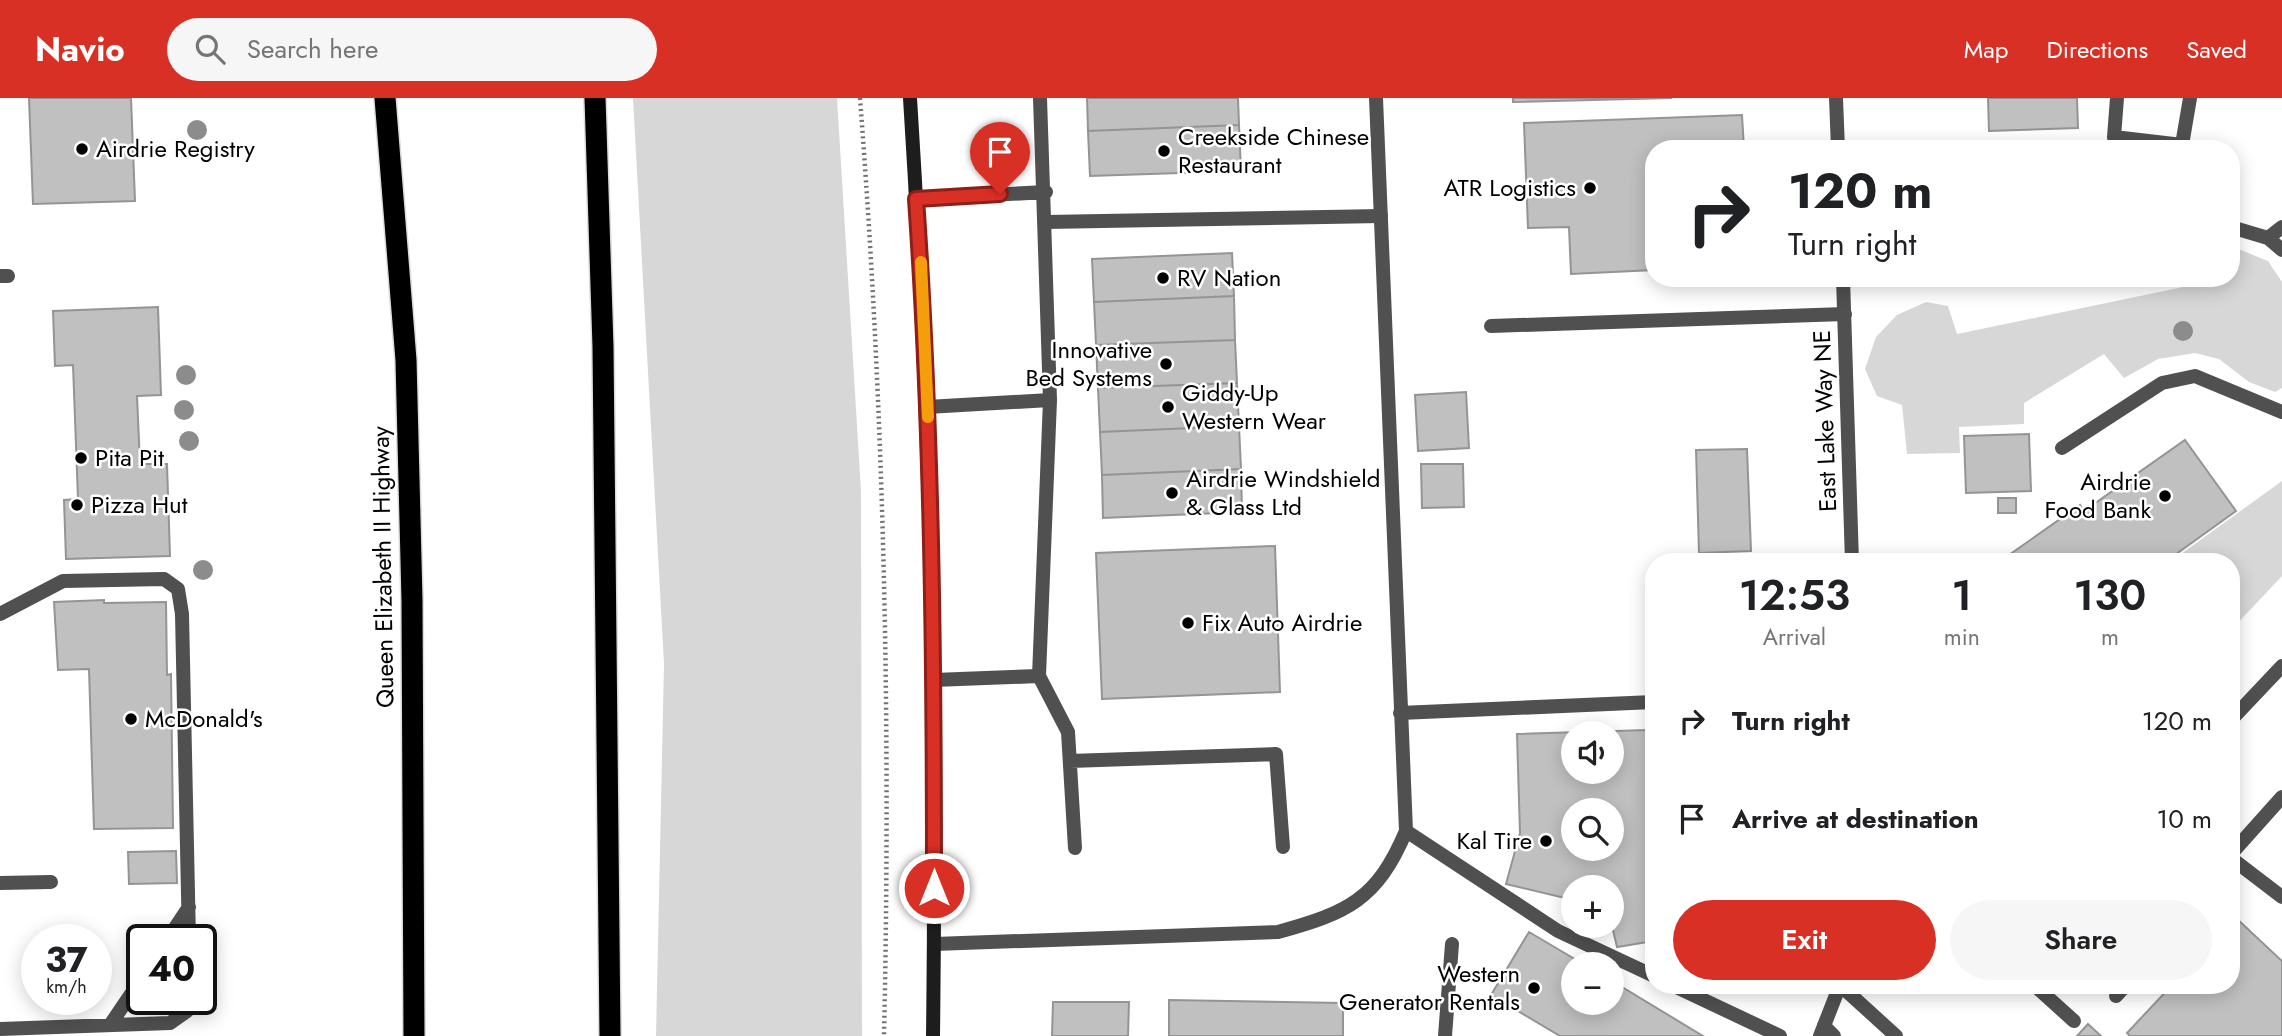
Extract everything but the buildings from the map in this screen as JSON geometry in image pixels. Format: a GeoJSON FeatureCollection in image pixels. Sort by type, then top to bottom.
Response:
{"type":"FeatureCollection","features":[{"type":"Feature","properties":{"kind":"highway","name":"Queen Elizabeth II Highway"},"geometry":{"type":"LineString","coordinates":[[385,98],[406,360],[412,600],[414,1036]]}},
{"type":"Feature","properties":{"kind":"highway"},"geometry":{"type":"LineString","coordinates":[[595,98],[603,347],[610,1036]]}},
{"type":"Feature","properties":{"kind":"street"},"geometry":{"type":"LineString","coordinates":[[910,98],[928,407],[934,680],[933,1036]]}},
{"type":"Feature","properties":{"kind":"street"},"geometry":{"type":"LineString","coordinates":[[1040,98],[1046,192],[1050,400],[1039,676],[1068,732],[1075,848]]}},
{"type":"Feature","properties":{"kind":"street"},"geometry":{"type":"LineString","coordinates":[[934,944],[1278,932],[1324,919],[1366,896],[1392,864],[1406,831],[1376,98]]}},
{"type":"Feature","properties":{"kind":"street"},"geometry":{"type":"LineString","coordinates":[[1836,98],[1838,140]]}},
{"type":"Feature","properties":{"kind":"street"},"geometry":{"type":"LineString","coordinates":[[2115,140],[2117,98]]}},
{"type":"Feature","properties":{"kind":"street"},"geometry":{"type":"LineString","coordinates":[[2183,140],[2190,98]]}},
{"type":"Feature","properties":{"kind":"street"},"geometry":{"type":"LineString","coordinates":[[916,199],[1046,192]]}},
{"type":"Feature","properties":{"kind":"street"},"geometry":{"type":"LineString","coordinates":[[1046,222],[1381,216]]}},
{"type":"Feature","properties":{"kind":"street"},"geometry":{"type":"LineString","coordinates":[[2268,238],[2282,227]]}},
{"type":"Feature","properties":{"kind":"street"},"geometry":{"type":"LineString","coordinates":[[2240,230],[2268,238],[2282,250]]}},
{"type":"Feature","properties":{"kind":"street","name":"East Lake Way NE"},"geometry":{"type":"LineString","coordinates":[[1843,287],[1852,553]]}},
{"type":"Feature","properties":{"kind":"street"},"geometry":{"type":"LineString","coordinates":[[1491,326],[1844,314]]}},
{"type":"Feature","properties":{"kind":"street"},"geometry":{"type":"LineString","coordinates":[[2062,448],[2162,383],[2195,376],[2282,412]]}},
{"type":"Feature","properties":{"kind":"street"},"geometry":{"type":"LineString","coordinates":[[928,407],[1050,400]]}},
{"type":"Feature","properties":{"kind":"street"},"geometry":{"type":"LineString","coordinates":[[0,614],[63,582],[163,579],[178,589],[182,614],[189,924]]}},
{"type":"Feature","properties":{"kind":"street"},"geometry":{"type":"LineString","coordinates":[[2240,711],[2281,672]]}},
{"type":"Feature","properties":{"kind":"street"},"geometry":{"type":"LineString","coordinates":[[934,680],[1039,676]]}},
{"type":"Feature","properties":{"kind":"street"},"geometry":{"type":"LineString","coordinates":[[1401,713],[1645,702]]}},
{"type":"Feature","properties":{"kind":"street"},"geometry":{"type":"LineString","coordinates":[[1070,761],[1276,754],[1283,847]]}},
{"type":"Feature","properties":{"kind":"street"},"geometry":{"type":"LineString","coordinates":[[2240,846],[2282,797]]}},
{"type":"Feature","properties":{"kind":"street"},"geometry":{"type":"LineString","coordinates":[[1406,831],[1558,931],[1645,972]]}},
{"type":"Feature","properties":{"kind":"street"},"geometry":{"type":"LineString","coordinates":[[2240,863],[2282,898]]}},
{"type":"Feature","properties":{"kind":"street"},"geometry":{"type":"LineString","coordinates":[[0,883],[51,881]]}},
{"type":"Feature","properties":{"kind":"street"},"geometry":{"type":"LineString","coordinates":[[178,924],[189,907]]}},
{"type":"Feature","properties":{"kind":"street"},"geometry":{"type":"LineString","coordinates":[[1445,1036],[1452,944]]}},
{"type":"Feature","properties":{"kind":"street"},"geometry":{"type":"LineString","coordinates":[[1691,994],[1780,1036]]}},
{"type":"Feature","properties":{"kind":"street"},"geometry":{"type":"LineString","coordinates":[[1826,1033],[1837,994]]}},
{"type":"Feature","properties":{"kind":"street"},"geometry":{"type":"LineString","coordinates":[[1850,994],[1896,1036]]}},
{"type":"Feature","properties":{"kind":"street"},"geometry":{"type":"LineString","coordinates":[[2044,994],[2074,1021]]}},
{"type":"Feature","properties":{"kind":"street"},"geometry":{"type":"LineString","coordinates":[[110,1025],[126,1002]]}},
{"type":"Feature","properties":{"kind":"street"},"geometry":{"type":"LineString","coordinates":[[0,1029],[170,1023],[181,1015]]}},
{"type":"Feature","properties":{"kind":"path"},"geometry":{"type":"LineString","coordinates":[[860,98],[871,240],[886,580],[887,875],[884,1036]]}},
{"type":"Feature","properties":{"kind":"shaded area"},"geometry":{"type":"Polygon","coordinates":[[[633,98],[837,98],[861,491],[862,1036],[656,1036],[664,664],[633,98]]]}},
{"type":"Feature","properties":{"kind":"shaded area"},"geometry":{"type":"Polygon","coordinates":[[[2240,250],[2268,261],[2282,282],[2282,388],[2275,392],[2249,382],[2219,359],[2195,353],[2158,359],[2124,378],[2104,354],[2024,403],[2024,424],[1959,427],[1960,453],[1907,454],[1902,405],[1877,396],[1865,369],[1876,337],[1897,315],[1926,302],[1948,306],[1957,334],[2183,287],[2240,287],[2240,250]]]}},
{"type":"Feature","properties":{"kind":"shaded area"},"geometry":{"type":"Polygon","coordinates":[[[2282,481],[2282,576],[2240,620],[2240,553],[2182,553],[2282,481]]]}},
{"type":"Feature","properties":{"kind":"slow traffic"},"geometry":{"type":"LineString","coordinates":[[921,262],[928,417]]}},
{"type":"Feature","properties":{"kind":"place","name":"Airdrie Registry"},"geometry":{"type":"Point","coordinates":[82,149]}},
{"type":"Feature","properties":{"kind":"place","name":"Creekside Chinese Restaurant"},"geometry":{"type":"Point","coordinates":[1164,151]}},
{"type":"Feature","properties":{"kind":"place","name":"ATR Logistics"},"geometry":{"type":"Point","coordinates":[1590,188]}},
{"type":"Feature","properties":{"kind":"place","name":"RV Nation"},"geometry":{"type":"Point","coordinates":[1163,278]}},
{"type":"Feature","properties":{"kind":"place","name":"Innovative Bed Systems"},"geometry":{"type":"Point","coordinates":[1166,364]}},
{"type":"Feature","properties":{"kind":"place","name":"Giddy-Up Western Wear"},"geometry":{"type":"Point","coordinates":[1168,407]}},
{"type":"Feature","properties":{"kind":"place","name":"Pita Pit"},"geometry":{"type":"Point","coordinates":[81,458]}},
{"type":"Feature","properties":{"kind":"place","name":"Airdrie Windshield & Glass Ltd"},"geometry":{"type":"Point","coordinates":[1172,493]}},
{"type":"Feature","properties":{"kind":"place","name":"Airdrie Food Bank"},"geometry":{"type":"Point","coordinates":[2165,496]}},
{"type":"Feature","properties":{"kind":"place","name":"Pizza Hut"},"geometry":{"type":"Point","coordinates":[77,505]}},
{"type":"Feature","properties":{"kind":"place","name":"Fix Auto Airdrie"},"geometry":{"type":"Point","coordinates":[1188,623]}},
{"type":"Feature","properties":{"kind":"place","name":"McDonald's"},"geometry":{"type":"Point","coordinates":[131,719]}},
{"type":"Feature","properties":{"kind":"place","name":"Kal Tire"},"geometry":{"type":"Point","coordinates":[1546,841]}},
{"type":"Feature","properties":{"kind":"place","name":"Western Generator Rentals"},"geometry":{"type":"Point","coordinates":[1534,988]}},
{"type":"Feature","properties":{"kind":"route"},"geometry":{"type":"LineString","coordinates":[[934,888],[934,680],[928,407],[916,199],[1000,194]]}}]}
